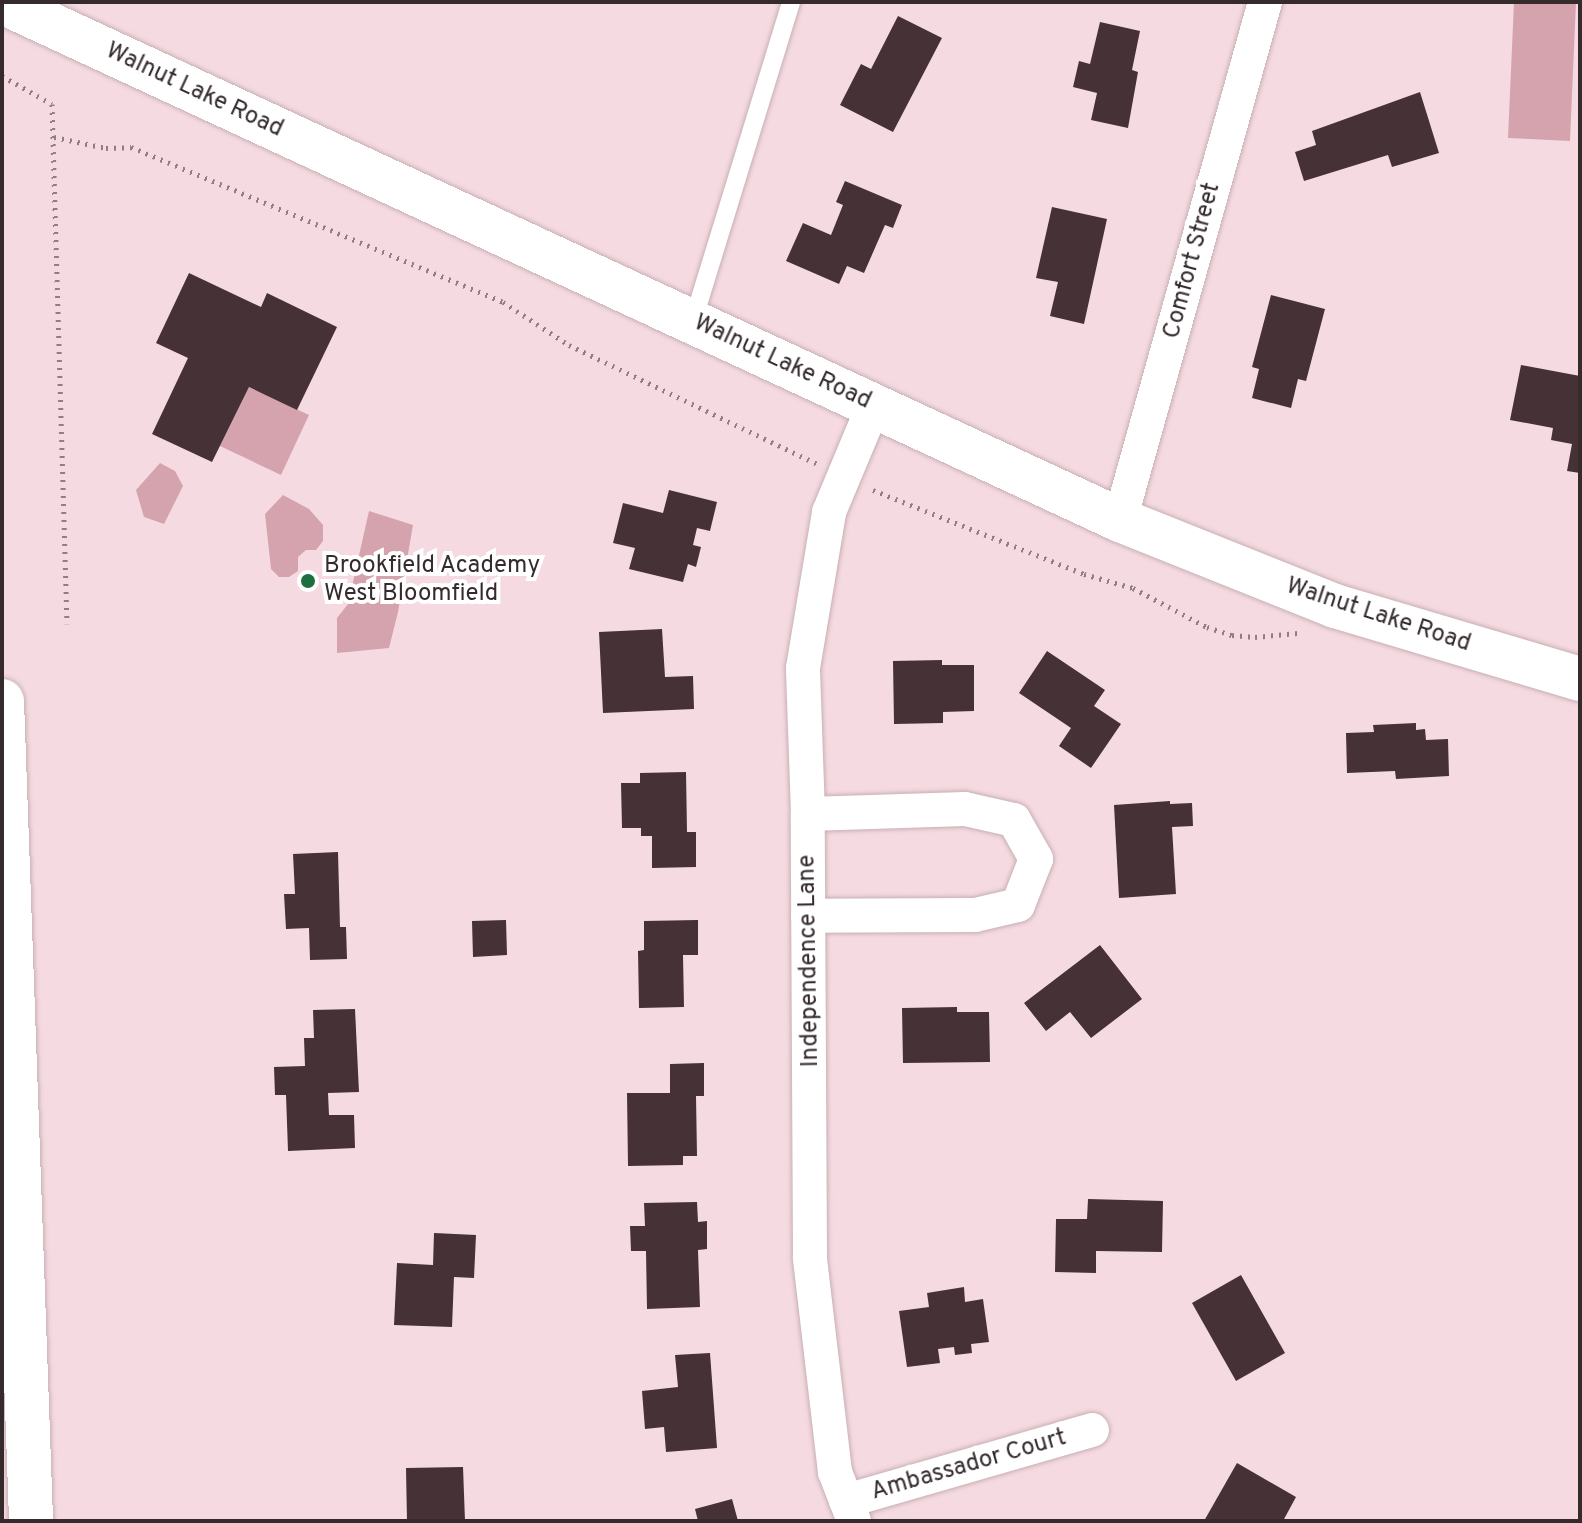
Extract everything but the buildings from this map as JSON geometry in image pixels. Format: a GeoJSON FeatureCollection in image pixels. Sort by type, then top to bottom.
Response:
{"type":"FeatureCollection","features":[{"type":"Feature","properties":{"kind":"street","name":"Walnut Lake Road"},"geometry":{"type":"LineString","coordinates":[[2,2],[1120,520],[1335,606],[1580,679]]}},
{"type":"Feature","properties":{"kind":"street","name":"Comfort Street"},"geometry":{"type":"LineString","coordinates":[[1120,520],[1265,2]]}},
{"type":"Feature","properties":{"kind":"street","name":"Independence Lane"},"geometry":{"type":"LineString","coordinates":[[850,1511],[835,1472],[810,1258],[808,814],[803,668],[829,512],[873,407]]}},
{"type":"Feature","properties":{"kind":"street"},"geometry":{"type":"LineString","coordinates":[[2,701],[31,1521]]}},
{"type":"Feature","properties":{"kind":"street"},"geometry":{"type":"LineString","coordinates":[[808,814],[965,809],[1014,820],[1036,859],[1018,905],[975,915],[808,916]]}},
{"type":"Feature","properties":{"kind":"street","name":"Ambassador Court"},"geometry":{"type":"LineString","coordinates":[[850,1511],[1092,1430]]}},
{"type":"Feature","properties":{"kind":"lane"},"geometry":{"type":"LineString","coordinates":[[693,321],[791,2]]}},
{"type":"Feature","properties":{"kind":"path"},"geometry":{"type":"LineString","coordinates":[[2,76],[52,104],[67,624]]}},
{"type":"Feature","properties":{"kind":"path"},"geometry":{"type":"LineString","coordinates":[[54,137],[106,148],[131,147],[503,302],[581,351],[844,477],[1084,574],[1133,588],[1207,627],[1232,635],[1255,637],[1310,634]]}},
{"type":"Feature","properties":{"kind":"shaded area"},"geometry":{"type":"Polygon","coordinates":[[[1514,2],[1576,2],[1570,141],[1508,138],[1514,2]]]}},
{"type":"Feature","properties":{"kind":"shaded area"},"geometry":{"type":"Polygon","coordinates":[[[249,387],[309,415],[281,475],[220,446],[249,387]]]}},
{"type":"Feature","properties":{"kind":"shaded area"},"geometry":{"type":"Polygon","coordinates":[[[160,463],[175,471],[183,486],[164,524],[144,517],[136,490],[160,463]]]}},
{"type":"Feature","properties":{"kind":"shaded area"},"geometry":{"type":"Polygon","coordinates":[[[283,495],[309,509],[323,525],[323,541],[316,550],[306,550],[298,557],[298,571],[289,577],[279,577],[271,569],[265,514],[283,495]]]}},
{"type":"Feature","properties":{"kind":"shaded area"},"geometry":{"type":"Polygon","coordinates":[[[369,511],[413,525],[398,612],[389,648],[337,653],[337,618],[348,604],[369,511]]]}},
{"type":"Feature","properties":{"kind":"place","name":"Brookfield Academy West Bloomfield"},"geometry":{"type":"Point","coordinates":[308,581]}}]}
